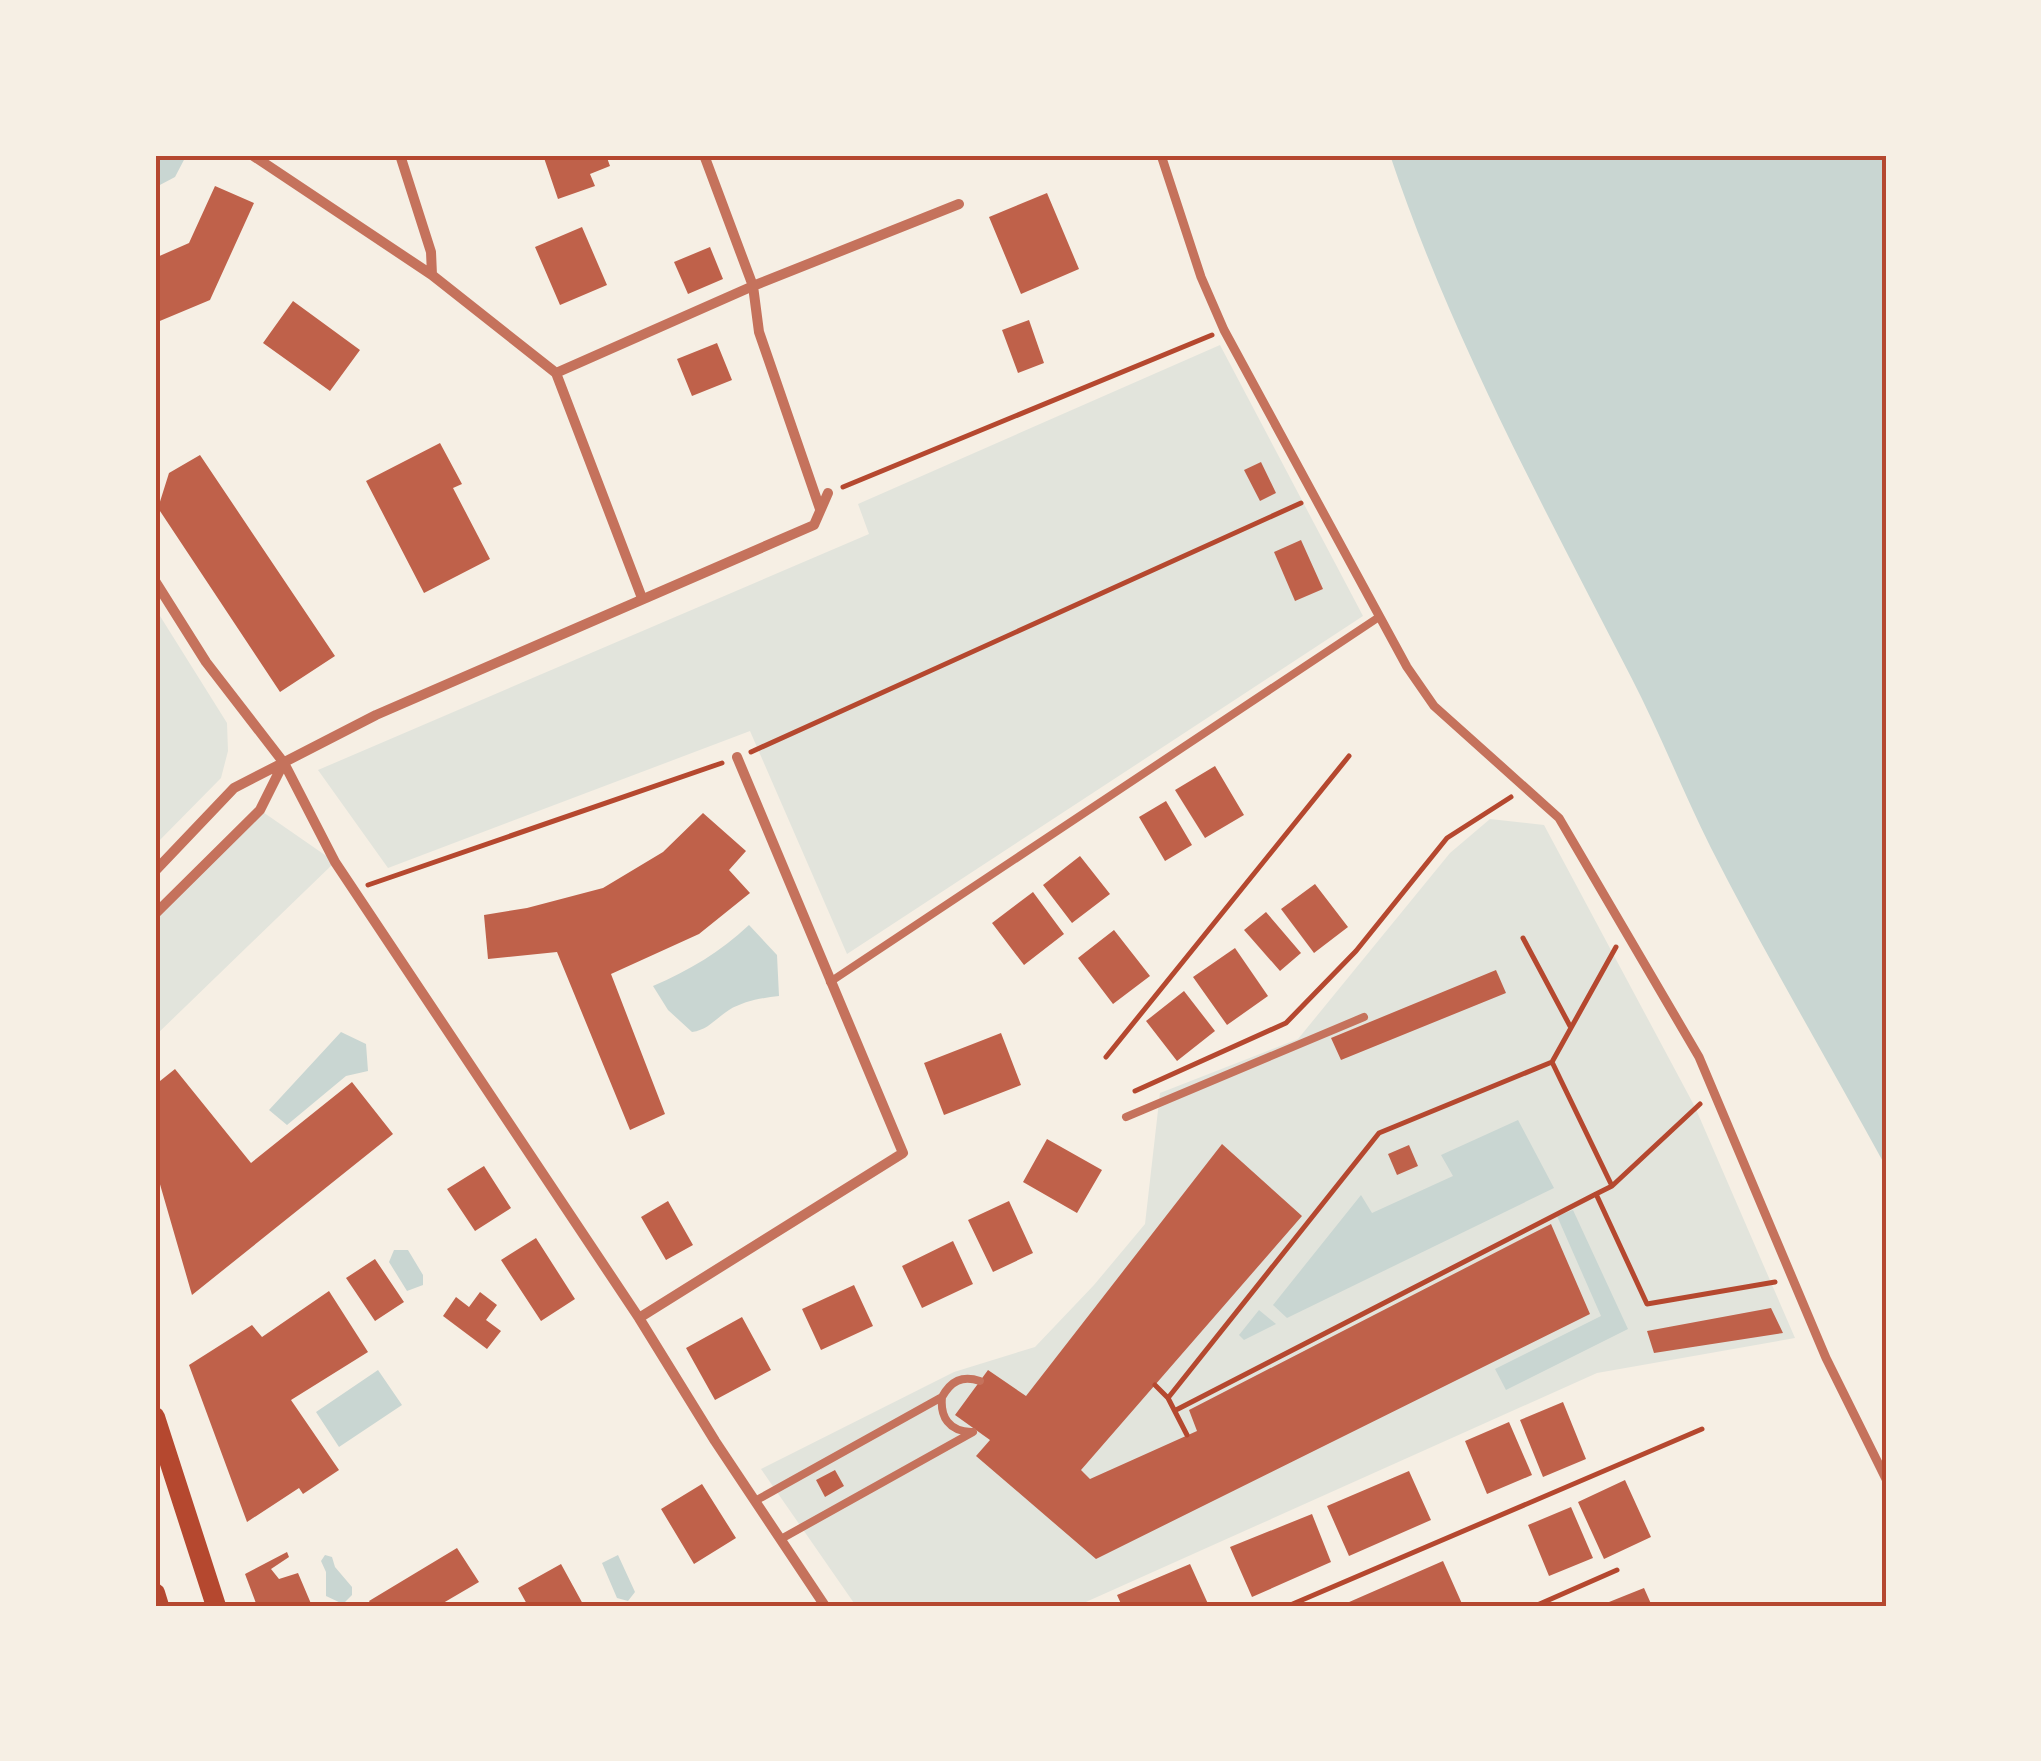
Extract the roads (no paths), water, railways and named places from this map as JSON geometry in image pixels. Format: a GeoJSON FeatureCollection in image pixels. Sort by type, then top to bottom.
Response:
{"type":"FeatureCollection","features":[{"type":"Feature","properties":{"kind":"main road"},"geometry":{"type":"LineString","coordinates":[[155,1418],[216,1606]]}},
{"type":"Feature","properties":{"kind":"main road"},"geometry":{"type":"LineString","coordinates":[[155,1594],[159,1606]]}},
{"type":"Feature","properties":{"kind":"street"},"geometry":{"type":"LineString","coordinates":[[252,155],[432,275],[556,373],[642,598]]}},
{"type":"Feature","properties":{"kind":"street"},"geometry":{"type":"LineString","coordinates":[[400,155],[431,252],[432,275]]}},
{"type":"Feature","properties":{"kind":"street"},"geometry":{"type":"LineString","coordinates":[[704,155],[753,286],[759,332],[820,510]]}},
{"type":"Feature","properties":{"kind":"street"},"geometry":{"type":"LineString","coordinates":[[1162,155],[1201,277],[1224,330],[1378,617],[1434,706],[1559,818],[1699,1057],[1826,1358],[1886,1479]]}},
{"type":"Feature","properties":{"kind":"street"},"geometry":{"type":"LineString","coordinates":[[556,373],[753,286],[959,204]]}},
{"type":"Feature","properties":{"kind":"street"},"geometry":{"type":"LineString","coordinates":[[155,871],[234,788],[376,715],[814,525],[828,494]]}},
{"type":"Feature","properties":{"kind":"street"},"geometry":{"type":"LineString","coordinates":[[155,580],[206,662],[284,763],[335,862],[826,1606]]}},
{"type":"Feature","properties":{"kind":"street"},"geometry":{"type":"LineString","coordinates":[[639,1318],[903,1153],[737,757]]}},
{"type":"Feature","properties":{"kind":"street"},"geometry":{"type":"LineString","coordinates":[[155,914],[260,810],[284,763]]}},
{"type":"Feature","properties":{"kind":"lane"},"geometry":{"type":"LineString","coordinates":[[830,982],[1378,617]]}},
{"type":"Feature","properties":{"kind":"lane"},"geometry":{"type":"LineString","coordinates":[[1126,1118],[1364,1017]]}},
{"type":"Feature","properties":{"kind":"lane"},"geometry":{"type":"LineString","coordinates":[[755,1501],[942,1397],[956,1380],[980,1381]]}},
{"type":"Feature","properties":{"kind":"lane"},"geometry":{"type":"LineString","coordinates":[[781,1540],[975,1431],[962,1432],[944,1419],[942,1397]]}}]}
